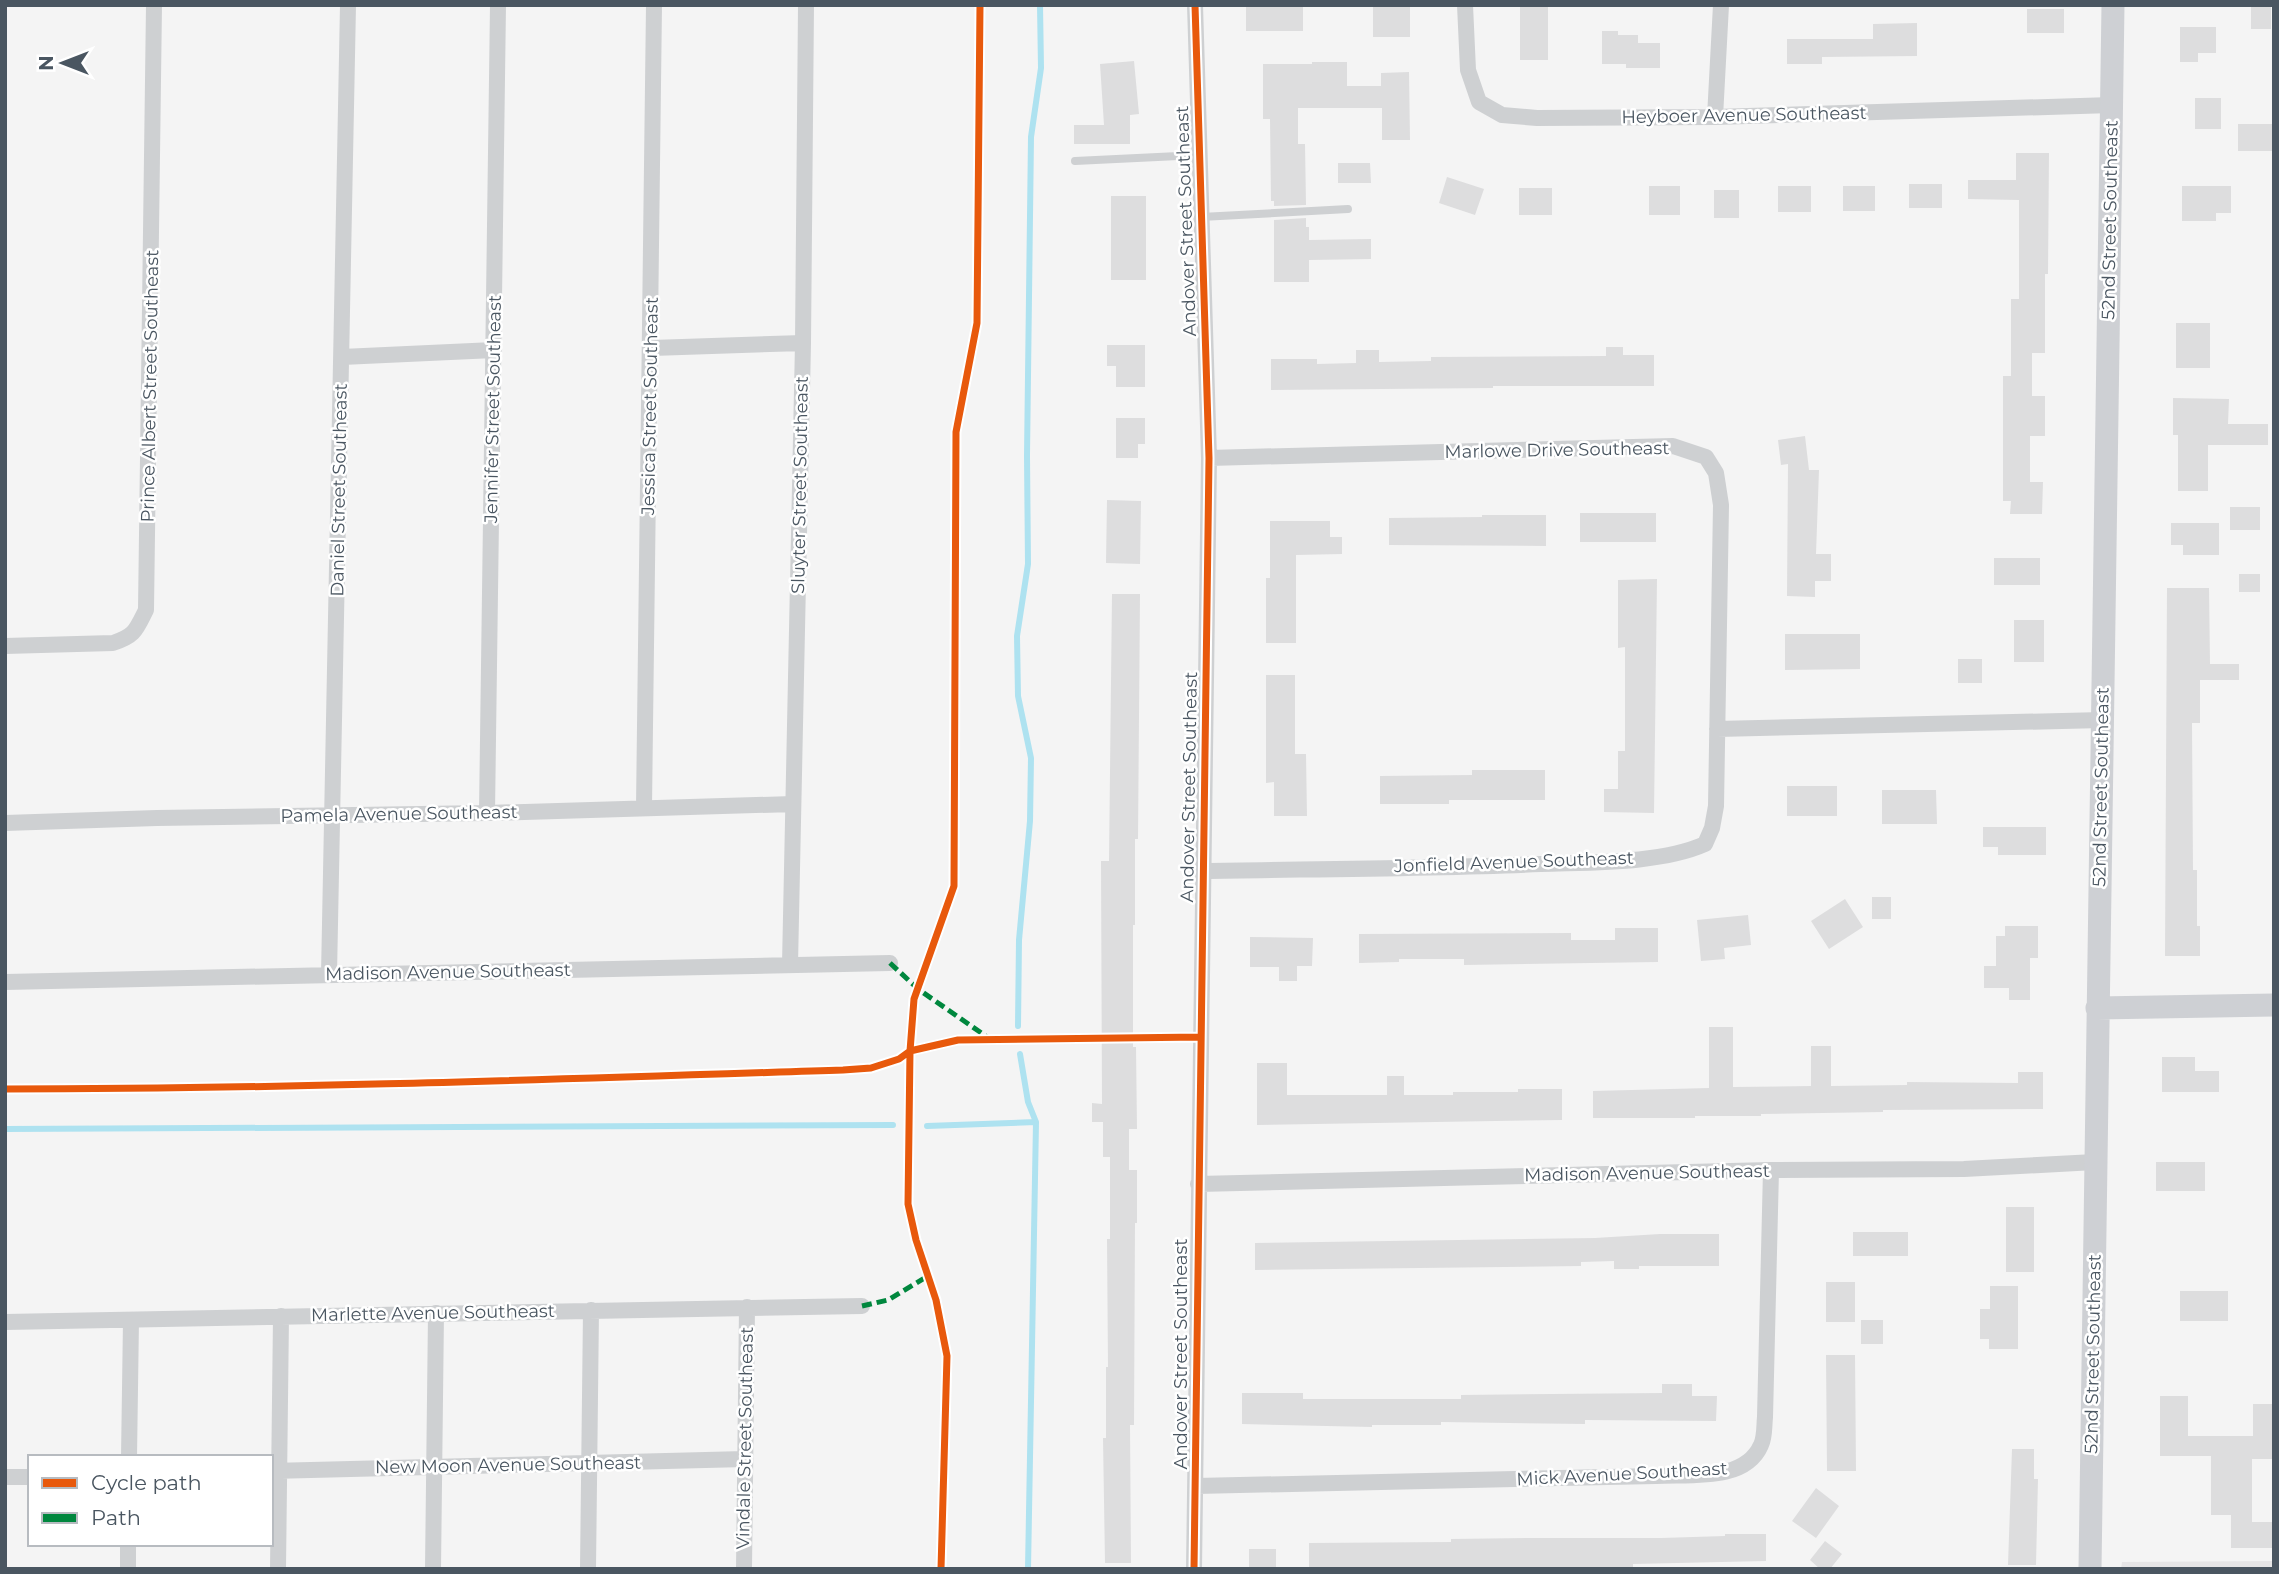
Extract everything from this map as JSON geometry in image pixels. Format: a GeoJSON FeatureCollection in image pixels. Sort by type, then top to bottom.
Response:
{"type":"FeatureCollection","features":[{"type":"Feature","properties":{"kind":"main road","name":"52nd Street Southeast"},"geometry":{"type":"LineString","coordinates":[[2090,1569],[2113,5]]}},
{"type":"Feature","properties":{"kind":"main road"},"geometry":{"type":"LineString","coordinates":[[2097,1008],[2274,1005]]}},
{"type":"Feature","properties":{"kind":"street","name":"Prince Albert Street Southeast"},"geometry":{"type":"LineString","coordinates":[[5,646],[113,643],[127,639],[134,633],[146,610],[154,5]]}},
{"type":"Feature","properties":{"kind":"street","name":"Daniel Street Southeast"},"geometry":{"type":"LineString","coordinates":[[329,975],[330,816],[348,5]]}},
{"type":"Feature","properties":{"kind":"street","name":"Jennifer Street Southeast"},"geometry":{"type":"LineString","coordinates":[[487,813],[498,5]]}},
{"type":"Feature","properties":{"kind":"street","name":"Jessica Street Southeast"},"geometry":{"type":"LineString","coordinates":[[644,807],[652,348],[654,5]]}},
{"type":"Feature","properties":{"kind":"street","name":"Sluyter Street Southeast"},"geometry":{"type":"LineString","coordinates":[[790,965],[803,343],[806,5]]}},
{"type":"Feature","properties":{"kind":"street","name":"Andover Street Southeast"},"geometry":{"type":"LineString","coordinates":[[1194,1569],[1209,458],[1195,5]]}},
{"type":"Feature","properties":{"kind":"street","name":"Heyboer Avenue Southeast"},"geometry":{"type":"LineString","coordinates":[[1465,5],[1468,70],[1479,102],[1502,115],[1537,118],[1715,117],[2112,105]]}},
{"type":"Feature","properties":{"kind":"street"},"geometry":{"type":"LineString","coordinates":[[1715,117],[1721,5]]}},
{"type":"Feature","properties":{"kind":"street"},"geometry":{"type":"LineString","coordinates":[[652,348],[803,343]]}},
{"type":"Feature","properties":{"kind":"street"},"geometry":{"type":"LineString","coordinates":[[342,357],[494,350]]}},
{"type":"Feature","properties":{"kind":"street","name":"Marlowe Drive Southeast"},"geometry":{"type":"LineString","coordinates":[[1209,458],[1673,446],[1706,457],[1716,473],[1721,505],[1717,729]]}},
{"type":"Feature","properties":{"kind":"street"},"geometry":{"type":"LineString","coordinates":[[1717,729],[2103,720]]}},
{"type":"Feature","properties":{"kind":"street","name":"Jonfield Avenue Southeast"},"geometry":{"type":"LineString","coordinates":[[1203,871],[1607,862],[1687,852],[1705,844],[1712,828],[1716,806],[1717,729]]}},
{"type":"Feature","properties":{"kind":"street","name":"Pamela Avenue Southeast"},"geometry":{"type":"LineString","coordinates":[[5,823],[793,804]]}},
{"type":"Feature","properties":{"kind":"street","name":"Madison Avenue Southeast"},"geometry":{"type":"LineString","coordinates":[[5,982],[890,963]]}},
{"type":"Feature","properties":{"kind":"street","name":"Madison Avenue Southeast"},"geometry":{"type":"LineString","coordinates":[[1198,1184],[1771,1170],[1964,1169],[2095,1162]]}},
{"type":"Feature","properties":{"kind":"street","name":"Mick Avenue Southeast"},"geometry":{"type":"LineString","coordinates":[[1196,1486],[1656,1476],[1731,1471],[1751,1462],[1763,1443],[1765,1417],[1771,1170]]}},
{"type":"Feature","properties":{"kind":"street","name":"Marlette Avenue Southeast"},"geometry":{"type":"LineString","coordinates":[[5,1322],[862,1306]]}},
{"type":"Feature","properties":{"kind":"street","name":"Vindale Street Southeast"},"geometry":{"type":"LineString","coordinates":[[744,1569],[747,1307]]}},
{"type":"Feature","properties":{"kind":"street"},"geometry":{"type":"LineString","coordinates":[[588,1569],[591,1310]]}},
{"type":"Feature","properties":{"kind":"street"},"geometry":{"type":"LineString","coordinates":[[433,1569],[436,1314]]}},
{"type":"Feature","properties":{"kind":"street"},"geometry":{"type":"LineString","coordinates":[[278,1569],[275,1471],[281,1317]]}},
{"type":"Feature","properties":{"kind":"street"},"geometry":{"type":"LineString","coordinates":[[130,1455],[131,1320]]}},
{"type":"Feature","properties":{"kind":"street","name":"New Moon Avenue Southeast"},"geometry":{"type":"LineString","coordinates":[[275,1471],[745,1459]]}},
{"type":"Feature","properties":{"kind":"street"},"geometry":{"type":"LineString","coordinates":[[5,1478],[28,1477]]}},
{"type":"Feature","properties":{"kind":"street"},"geometry":{"type":"LineString","coordinates":[[128,1546],[128,1569]]}},
{"type":"Feature","properties":{"kind":"lane"},"geometry":{"type":"LineString","coordinates":[[1075,162],[1199,155]]}},
{"type":"Feature","properties":{"kind":"lane"},"geometry":{"type":"LineString","coordinates":[[1201,217],[1348,209]]}},
{"type":"Feature","properties":{"kind":"shaded area"},"geometry":{"type":"Polygon","coordinates":[[[2274,1561],[2274,1569],[2121,1569],[2122,1562],[2274,1561]]]}},
{"type":"Feature","properties":{"kind":"building"},"geometry":{"type":"Polygon","coordinates":[[[1246,5],[1303,5],[1303,31],[1246,31],[1246,5]]]}},
{"type":"Feature","properties":{"kind":"building"},"geometry":{"type":"Polygon","coordinates":[[[1373,5],[1410,5],[1410,37],[1373,37],[1373,5]]]}},
{"type":"Feature","properties":{"kind":"building"},"geometry":{"type":"Polygon","coordinates":[[[1520,5],[1548,5],[1548,60],[1520,60],[1520,5]]]}},
{"type":"Feature","properties":{"kind":"building"},"geometry":{"type":"Polygon","coordinates":[[[2251,5],[2271,5],[2271,29],[2251,29],[2251,5]]]}},
{"type":"Feature","properties":{"kind":"building"},"geometry":{"type":"Polygon","coordinates":[[[2027,9],[2064,9],[2064,33],[2027,33],[2027,9]]]}},
{"type":"Feature","properties":{"kind":"building"},"geometry":{"type":"Polygon","coordinates":[[[1917,23],[1917,56],[1822,57],[1822,64],[1787,64],[1787,39],[1873,39],[1873,24],[1917,23]]]}},
{"type":"Feature","properties":{"kind":"building"},"geometry":{"type":"Polygon","coordinates":[[[2180,27],[2216,27],[2216,53],[2198,53],[2198,62],[2180,62],[2180,27]]]}},
{"type":"Feature","properties":{"kind":"building"},"geometry":{"type":"Polygon","coordinates":[[[1602,31],[1618,31],[1618,35],[1638,35],[1638,43],[1660,43],[1660,68],[1626,68],[1626,64],[1602,64],[1602,31]]]}},
{"type":"Feature","properties":{"kind":"building"},"geometry":{"type":"Polygon","coordinates":[[[1134,61],[1139,114],[1130,115],[1130,144],[1074,144],[1074,125],[1104,125],[1100,64],[1134,61]]]}},
{"type":"Feature","properties":{"kind":"building"},"geometry":{"type":"Polygon","coordinates":[[[1347,62],[1347,86],[1381,86],[1381,73],[1409,72],[1410,140],[1382,140],[1382,108],[1298,108],[1298,144],[1305,144],[1306,205],[1274,206],[1274,201],[1271,201],[1270,119],[1263,119],[1263,64],[1347,62]]]}},
{"type":"Feature","properties":{"kind":"building"},"geometry":{"type":"Polygon","coordinates":[[[2195,98],[2221,98],[2221,129],[2195,129],[2195,98]]]}},
{"type":"Feature","properties":{"kind":"building"},"geometry":{"type":"Polygon","coordinates":[[[2238,124],[2274,124],[2274,151],[2238,151],[2238,124]]]}},
{"type":"Feature","properties":{"kind":"building"},"geometry":{"type":"Polygon","coordinates":[[[2016,153],[2049,153],[2045,353],[2032,353],[2032,396],[2045,396],[2045,436],[2030,436],[2030,482],[2043,482],[2042,514],[2010,514],[2011,501],[2003,501],[2003,376],[2011,376],[2011,299],[2019,299],[2019,200],[1968,199],[1968,180],[2016,180],[2016,153]]]}},
{"type":"Feature","properties":{"kind":"building"},"geometry":{"type":"Polygon","coordinates":[[[1338,163],[1370,163],[1371,183],[1338,183],[1338,163]]]}},
{"type":"Feature","properties":{"kind":"building"},"geometry":{"type":"Polygon","coordinates":[[[1447,177],[1484,189],[1475,215],[1439,203],[1447,177]]]}},
{"type":"Feature","properties":{"kind":"building"},"geometry":{"type":"Polygon","coordinates":[[[1909,184],[1942,184],[1942,208],[1909,208],[1909,184]]]}},
{"type":"Feature","properties":{"kind":"building"},"geometry":{"type":"Polygon","coordinates":[[[1649,186],[1680,186],[1680,215],[1649,215],[1649,186]]]}},
{"type":"Feature","properties":{"kind":"building"},"geometry":{"type":"Polygon","coordinates":[[[1778,186],[1811,186],[1811,212],[1778,212],[1778,186]]]}},
{"type":"Feature","properties":{"kind":"building"},"geometry":{"type":"Polygon","coordinates":[[[1843,186],[1875,186],[1875,211],[1843,211],[1843,186]]]}},
{"type":"Feature","properties":{"kind":"building"},"geometry":{"type":"Polygon","coordinates":[[[2182,186],[2231,186],[2231,213],[2216,213],[2216,221],[2182,221],[2182,186]]]}},
{"type":"Feature","properties":{"kind":"building"},"geometry":{"type":"Polygon","coordinates":[[[1519,188],[1552,188],[1552,215],[1519,215],[1519,188]]]}},
{"type":"Feature","properties":{"kind":"building"},"geometry":{"type":"Polygon","coordinates":[[[1714,190],[1739,190],[1739,218],[1714,218],[1714,190]]]}},
{"type":"Feature","properties":{"kind":"building"},"geometry":{"type":"Polygon","coordinates":[[[1111,196],[1146,196],[1146,280],[1111,280],[1111,196]]]}},
{"type":"Feature","properties":{"kind":"building"},"geometry":{"type":"Polygon","coordinates":[[[1306,218],[1309,240],[1371,239],[1371,259],[1309,260],[1309,282],[1274,282],[1274,220],[1306,218]]]}},
{"type":"Feature","properties":{"kind":"building"},"geometry":{"type":"Polygon","coordinates":[[[2176,323],[2210,323],[2210,368],[2176,368],[2176,323]]]}},
{"type":"Feature","properties":{"kind":"building"},"geometry":{"type":"Polygon","coordinates":[[[1107,345],[1145,345],[1145,387],[1116,387],[1116,366],[1107,366],[1107,345]]]}},
{"type":"Feature","properties":{"kind":"building"},"geometry":{"type":"Polygon","coordinates":[[[1606,347],[1623,347],[1623,355],[1654,355],[1654,386],[1271,390],[1271,359],[1317,359],[1317,364],[1356,363],[1356,350],[1379,350],[1379,362],[1431,361],[1431,357],[1606,356],[1606,347]]]}},
{"type":"Feature","properties":{"kind":"building"},"geometry":{"type":"Polygon","coordinates":[[[2173,398],[2229,399],[2228,424],[2268,424],[2268,445],[2208,445],[2208,491],[2178,491],[2178,435],[2173,435],[2173,398]]]}},
{"type":"Feature","properties":{"kind":"building"},"geometry":{"type":"Polygon","coordinates":[[[1116,418],[1145,418],[1145,444],[1138,444],[1138,458],[1116,458],[1116,418]]]}},
{"type":"Feature","properties":{"kind":"building"},"geometry":{"type":"Polygon","coordinates":[[[1805,436],[1809,470],[1819,470],[1816,554],[1831,554],[1831,581],[1815,581],[1815,597],[1787,596],[1788,464],[1781,465],[1778,440],[1805,436]]]}},
{"type":"Feature","properties":{"kind":"building"},"geometry":{"type":"Polygon","coordinates":[[[1107,500],[1141,501],[1140,564],[1106,563],[1107,500]]]}},
{"type":"Feature","properties":{"kind":"building"},"geometry":{"type":"Polygon","coordinates":[[[2230,507],[2260,507],[2260,530],[2230,530],[2230,507]]]}},
{"type":"Feature","properties":{"kind":"building"},"geometry":{"type":"Polygon","coordinates":[[[1580,513],[1656,513],[1656,542],[1580,542],[1580,513]]]}},
{"type":"Feature","properties":{"kind":"building"},"geometry":{"type":"Polygon","coordinates":[[[1546,515],[1546,546],[1389,545],[1389,518],[1546,515]]]}},
{"type":"Feature","properties":{"kind":"building"},"geometry":{"type":"Polygon","coordinates":[[[1270,521],[1330,521],[1330,537],[1342,537],[1342,554],[1296,555],[1296,643],[1266,643],[1266,578],[1270,578],[1270,521]]]}},
{"type":"Feature","properties":{"kind":"building"},"geometry":{"type":"Polygon","coordinates":[[[2171,523],[2219,523],[2219,555],[2183,555],[2183,545],[2171,545],[2171,523]]]}},
{"type":"Feature","properties":{"kind":"building"},"geometry":{"type":"Polygon","coordinates":[[[1994,558],[2040,558],[2040,585],[1994,585],[1994,558]]]}},
{"type":"Feature","properties":{"kind":"building"},"geometry":{"type":"Polygon","coordinates":[[[2239,574],[2260,574],[2260,592],[2239,592],[2239,574]]]}},
{"type":"Feature","properties":{"kind":"building"},"geometry":{"type":"Polygon","coordinates":[[[1657,579],[1654,813],[1604,812],[1604,789],[1618,789],[1618,751],[1625,751],[1625,647],[1618,648],[1618,580],[1657,579]]]}},
{"type":"Feature","properties":{"kind":"building"},"geometry":{"type":"Polygon","coordinates":[[[2167,588],[2209,588],[2210,664],[2239,664],[2239,680],[2200,680],[2200,723],[2192,723],[2193,870],[2197,870],[2200,956],[2165,956],[2167,588]]]}},
{"type":"Feature","properties":{"kind":"building"},"geometry":{"type":"Polygon","coordinates":[[[1112,594],[1140,594],[1138,839],[1135,839],[1133,925],[1133,1047],[1136,1047],[1137,1129],[1129,1129],[1129,1170],[1137,1170],[1134,1425],[1130,1425],[1131,1563],[1105,1563],[1103,1438],[1106,1438],[1108,1367],[1107,1239],[1110,1239],[1110,1157],[1103,1157],[1103,1122],[1092,1122],[1092,1103],[1102,1104],[1101,861],[1109,861],[1112,594]]]}},
{"type":"Feature","properties":{"kind":"building"},"geometry":{"type":"Polygon","coordinates":[[[2014,620],[2044,620],[2044,662],[2014,662],[2014,620]]]}},
{"type":"Feature","properties":{"kind":"building"},"geometry":{"type":"Polygon","coordinates":[[[1785,634],[1860,634],[1860,669],[1785,670],[1785,634]]]}},
{"type":"Feature","properties":{"kind":"building"},"geometry":{"type":"Polygon","coordinates":[[[1958,659],[1982,659],[1982,683],[1958,683],[1958,659]]]}},
{"type":"Feature","properties":{"kind":"building"},"geometry":{"type":"Polygon","coordinates":[[[1266,675],[1295,675],[1295,754],[1306,754],[1307,816],[1274,816],[1274,782],[1266,783],[1266,675]]]}},
{"type":"Feature","properties":{"kind":"building"},"geometry":{"type":"Polygon","coordinates":[[[1472,770],[1545,770],[1545,800],[1449,800],[1449,804],[1380,804],[1380,776],[1472,775],[1472,770]]]}},
{"type":"Feature","properties":{"kind":"building"},"geometry":{"type":"Polygon","coordinates":[[[1787,786],[1837,786],[1837,816],[1787,816],[1787,786]]]}},
{"type":"Feature","properties":{"kind":"building"},"geometry":{"type":"Polygon","coordinates":[[[1882,790],[1936,790],[1937,824],[1882,824],[1882,790]]]}},
{"type":"Feature","properties":{"kind":"building"},"geometry":{"type":"Polygon","coordinates":[[[1983,827],[2046,827],[2046,855],[1998,855],[1998,847],[1983,847],[1983,827]]]}},
{"type":"Feature","properties":{"kind":"building"},"geometry":{"type":"Polygon","coordinates":[[[1872,897],[1891,897],[1891,919],[1872,919],[1872,897]]]}},
{"type":"Feature","properties":{"kind":"building"},"geometry":{"type":"Polygon","coordinates":[[[1845,899],[1863,927],[1829,949],[1811,921],[1845,899]]]}},
{"type":"Feature","properties":{"kind":"building"},"geometry":{"type":"Polygon","coordinates":[[[1748,915],[1751,945],[1724,948],[1725,959],[1701,961],[1697,920],[1748,915]]]}},
{"type":"Feature","properties":{"kind":"building"},"geometry":{"type":"Polygon","coordinates":[[[2005,926],[2038,926],[2038,958],[2030,958],[2030,1000],[2009,1000],[2009,988],[1984,988],[1984,966],[1996,966],[1996,936],[2005,936],[2005,926]]]}},
{"type":"Feature","properties":{"kind":"building"},"geometry":{"type":"Polygon","coordinates":[[[1615,928],[1658,928],[1658,962],[1464,965],[1464,959],[1399,959],[1399,962],[1359,963],[1359,934],[1571,933],[1571,940],[1615,940],[1615,928]]]}},
{"type":"Feature","properties":{"kind":"building"},"geometry":{"type":"Polygon","coordinates":[[[1250,937],[1313,938],[1312,966],[1297,966],[1297,981],[1279,981],[1279,967],[1250,967],[1250,937]]]}},
{"type":"Feature","properties":{"kind":"building"},"geometry":{"type":"Polygon","coordinates":[[[1709,1027],[1733,1027],[1733,1087],[1811,1086],[1811,1046],[1831,1046],[1831,1086],[1907,1085],[1907,1082],[2018,1083],[2018,1072],[2043,1072],[2043,1109],[1883,1110],[1695,1118],[1593,1118],[1593,1091],[1709,1088],[1709,1027]]]}},
{"type":"Feature","properties":{"kind":"building"},"geometry":{"type":"Polygon","coordinates":[[[2162,1057],[2195,1057],[2195,1071],[2219,1071],[2219,1092],[2162,1092],[2162,1057]]]}},
{"type":"Feature","properties":{"kind":"building"},"geometry":{"type":"Polygon","coordinates":[[[1257,1063],[1287,1063],[1287,1095],[1387,1095],[1387,1076],[1404,1076],[1404,1095],[1562,1089],[1562,1120],[1257,1125],[1257,1063]]]}},
{"type":"Feature","properties":{"kind":"building"},"geometry":{"type":"Polygon","coordinates":[[[2156,1162],[2205,1162],[2205,1191],[2156,1191],[2156,1162]]]}},
{"type":"Feature","properties":{"kind":"building"},"geometry":{"type":"Polygon","coordinates":[[[2006,1207],[2034,1207],[2034,1272],[2006,1272],[2006,1207]]]}},
{"type":"Feature","properties":{"kind":"building"},"geometry":{"type":"Polygon","coordinates":[[[1853,1232],[1908,1232],[1908,1256],[1853,1256],[1853,1232]]]}},
{"type":"Feature","properties":{"kind":"building"},"geometry":{"type":"Polygon","coordinates":[[[1719,1234],[1719,1266],[1639,1266],[1639,1269],[1614,1269],[1614,1261],[1581,1262],[1581,1266],[1255,1270],[1255,1243],[1595,1238],[1719,1234]]]}},
{"type":"Feature","properties":{"kind":"building"},"geometry":{"type":"Polygon","coordinates":[[[1826,1282],[1855,1282],[1855,1322],[1826,1322],[1826,1282]]]}},
{"type":"Feature","properties":{"kind":"building"},"geometry":{"type":"Polygon","coordinates":[[[1990,1286],[2018,1286],[2018,1349],[1989,1349],[1989,1339],[1980,1339],[1980,1309],[1990,1309],[1990,1286]]]}},
{"type":"Feature","properties":{"kind":"building"},"geometry":{"type":"Polygon","coordinates":[[[2180,1291],[2228,1291],[2228,1321],[2180,1321],[2180,1291]]]}},
{"type":"Feature","properties":{"kind":"building"},"geometry":{"type":"Polygon","coordinates":[[[1861,1320],[1883,1320],[1883,1344],[1861,1344],[1861,1320]]]}},
{"type":"Feature","properties":{"kind":"building"},"geometry":{"type":"Polygon","coordinates":[[[1826,1355],[1855,1355],[1856,1471],[1827,1471],[1826,1355]]]}},
{"type":"Feature","properties":{"kind":"building"},"geometry":{"type":"Polygon","coordinates":[[[1662,1384],[1692,1384],[1692,1396],[1717,1396],[1716,1421],[1585,1420],[1585,1424],[1441,1422],[1441,1425],[1372,1427],[1242,1424],[1242,1393],[1303,1393],[1303,1399],[1461,1399],[1461,1395],[1662,1393],[1662,1384]]]}},
{"type":"Feature","properties":{"kind":"building"},"geometry":{"type":"Polygon","coordinates":[[[2160,1396],[2188,1396],[2188,1436],[2253,1436],[2253,1404],[2274,1404],[2274,1459],[2252,1459],[2252,1522],[2274,1522],[2274,1548],[2231,1548],[2231,1515],[2211,1515],[2211,1456],[2160,1456],[2160,1396]]]}},
{"type":"Feature","properties":{"kind":"building"},"geometry":{"type":"Polygon","coordinates":[[[2012,1449],[2034,1449],[2034,1479],[2038,1479],[2036,1565],[2008,1565],[2012,1449]]]}},
{"type":"Feature","properties":{"kind":"building"},"geometry":{"type":"Polygon","coordinates":[[[1816,1488],[1839,1506],[1816,1538],[1792,1521],[1816,1488]]]}},
{"type":"Feature","properties":{"kind":"building"},"geometry":{"type":"Polygon","coordinates":[[[1766,1534],[1766,1561],[1633,1564],[1633,1567],[1309,1569],[1309,1543],[1661,1538],[1766,1534]]]}},
{"type":"Feature","properties":{"kind":"building"},"geometry":{"type":"Polygon","coordinates":[[[1825,1541],[1842,1554],[1830,1569],[1820,1569],[1810,1560],[1825,1541]]]}},
{"type":"Feature","properties":{"kind":"building"},"geometry":{"type":"Polygon","coordinates":[[[1249,1549],[1276,1549],[1276,1569],[1249,1569],[1249,1549]]]}},
{"type":"Feature","properties":{"kind":"waterway"},"geometry":{"type":"LineString","coordinates":[[1018,1026],[1019,940],[1030,821],[1031,758],[1018,696],[1017,636],[1028,564],[1031,137],[1041,68],[1040,5]]}},
{"type":"Feature","properties":{"kind":"waterway"},"geometry":{"type":"LineString","coordinates":[[1020,1054],[1028,1102],[1036,1122],[1028,1569]]}},
{"type":"Feature","properties":{"kind":"waterway"},"geometry":{"type":"LineString","coordinates":[[927,1126],[1036,1122]]}},
{"type":"Feature","properties":{"kind":"waterway"},"geometry":{"type":"LineString","coordinates":[[5,1129],[893,1125]]}},
{"type":"Feature","properties":{"kind":"marked path"},"geometry":{"type":"LineString","coordinates":[[890,963],[918,989],[990,1039]]}},
{"type":"Feature","properties":{"kind":"marked path"},"geometry":{"type":"LineString","coordinates":[[862,1306],[888,1300],[928,1276]]}},
{"type":"Feature","properties":{"kind":"cycle path"},"geometry":{"type":"LineString","coordinates":[[941,1569],[947,1356],[936,1300],[916,1240],[908,1204],[910,1051],[914,999],[954,886],[956,432],[977,323],[980,5]]}},
{"type":"Feature","properties":{"kind":"cycle path"},"geometry":{"type":"LineString","coordinates":[[1194,1569],[1209,458],[1195,5]]}},
{"type":"Feature","properties":{"kind":"cycle path"},"geometry":{"type":"LineString","coordinates":[[5,1089],[320,1085],[843,1070],[871,1068],[899,1059],[910,1051],[958,1040],[1201,1037]]}}]}
